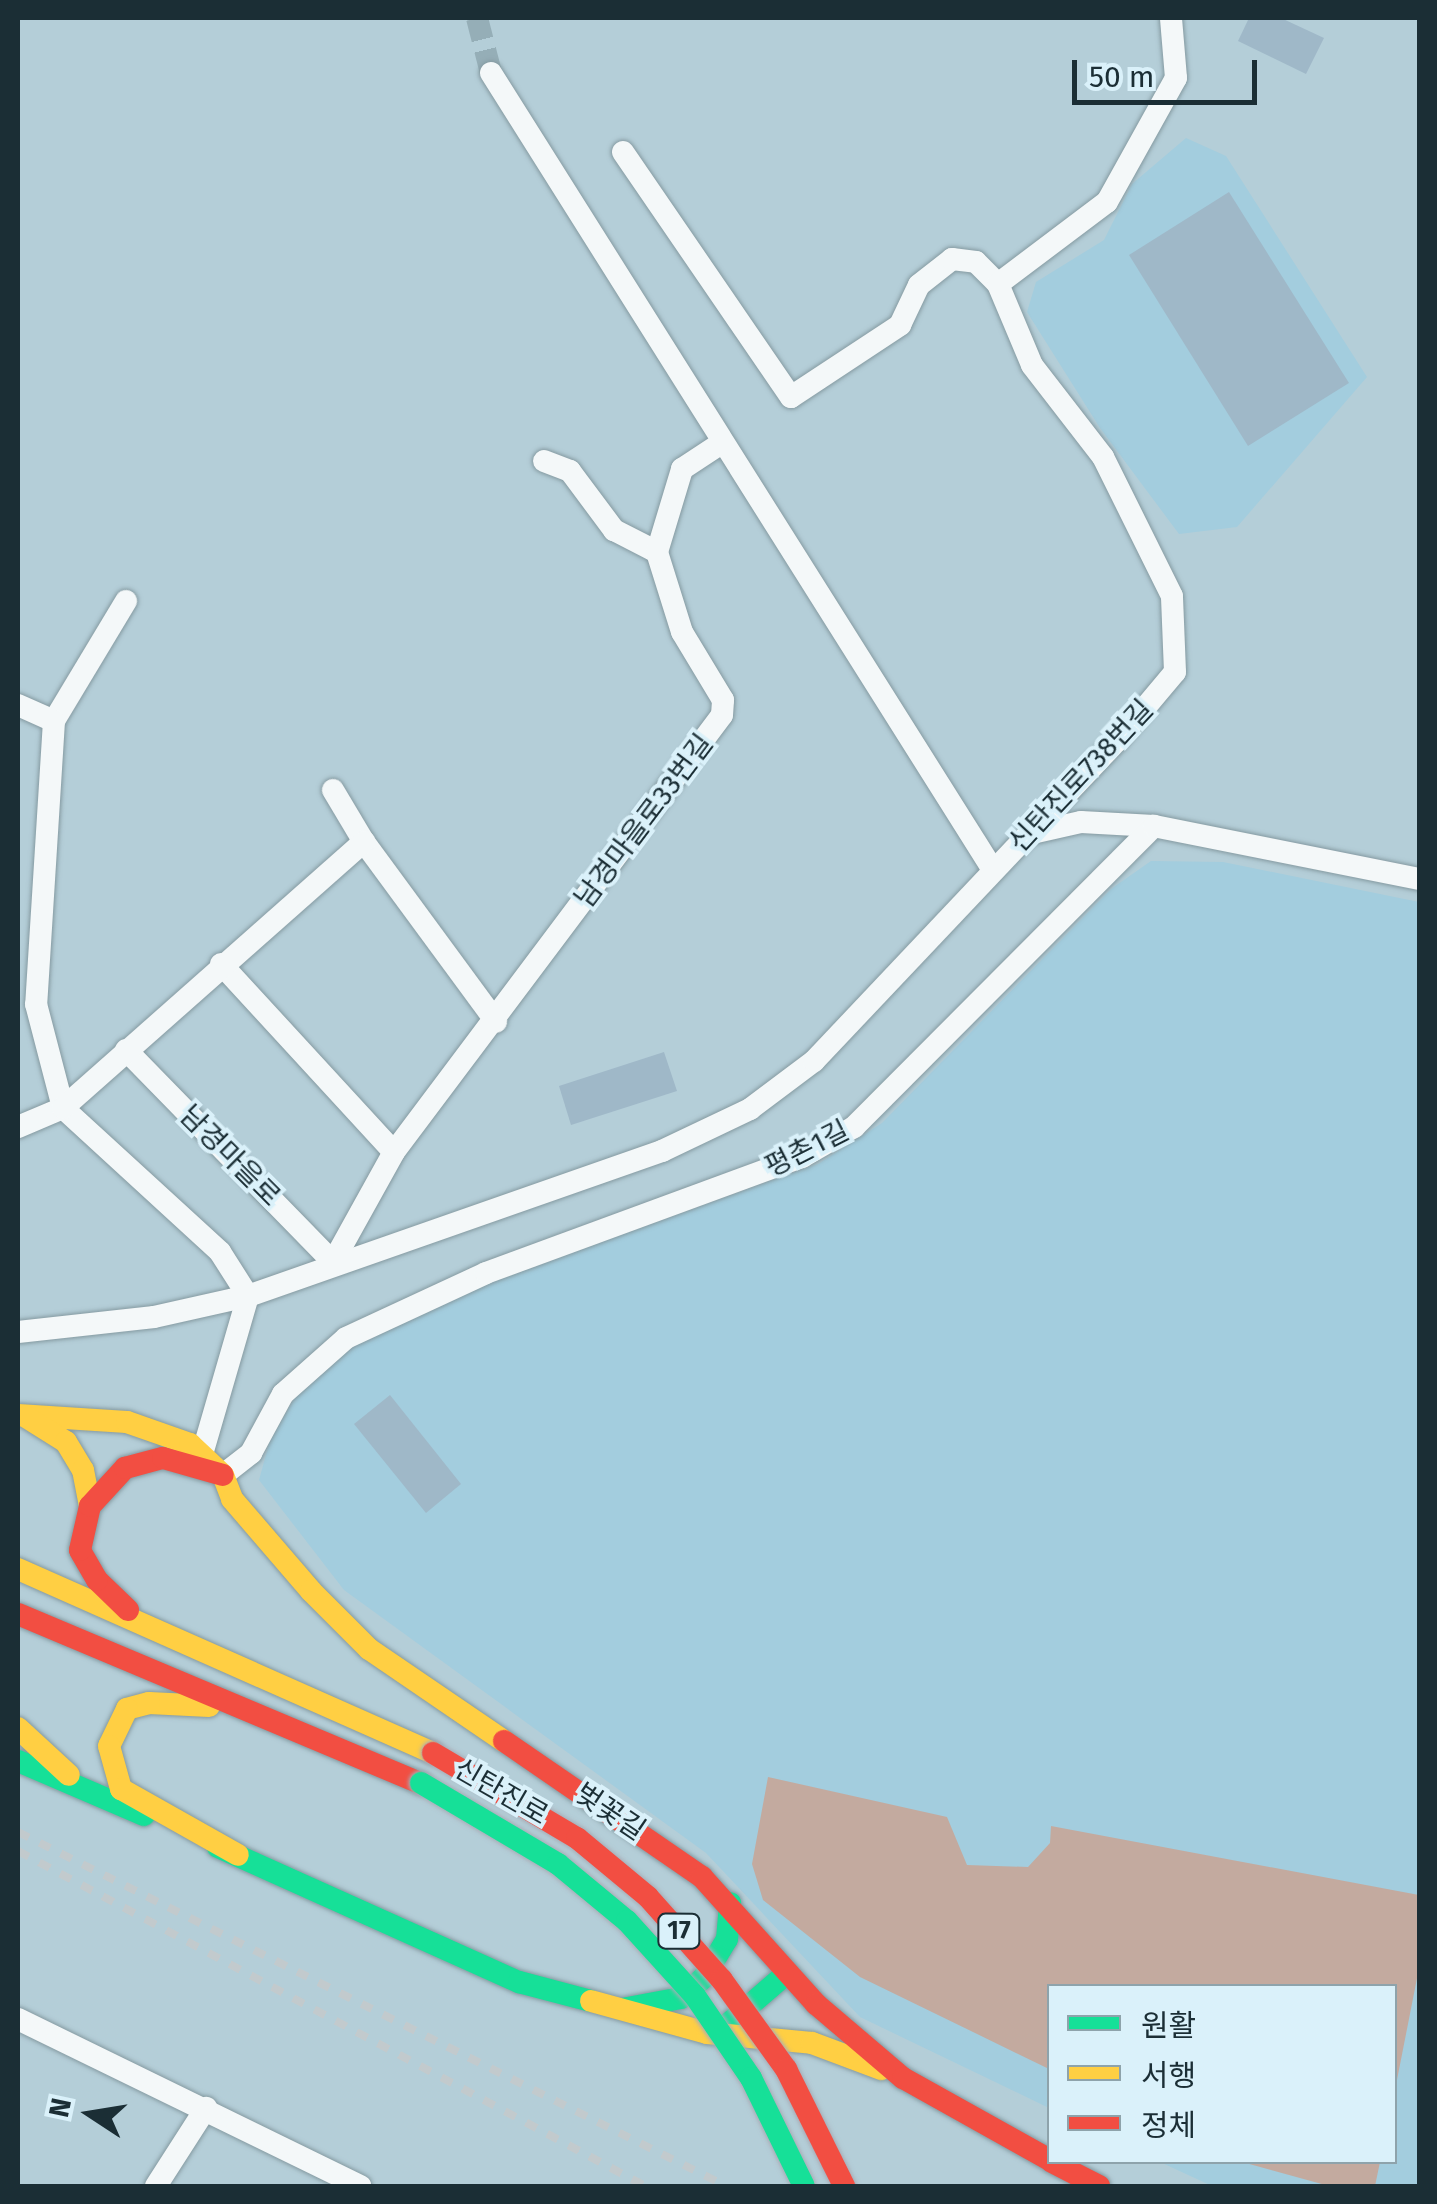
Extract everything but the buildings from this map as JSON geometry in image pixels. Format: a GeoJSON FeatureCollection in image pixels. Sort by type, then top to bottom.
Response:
{"type":"FeatureCollection","features":[{"type":"Feature","properties":{"kind":"street"},"geometry":{"type":"LineString","coordinates":[[622,152],[790,397],[900,325],[919,285],[952,259],[976,262],[998,284],[1107,202],[1176,78],[1170,18]]}},
{"type":"Feature","properties":{"kind":"street"},"geometry":{"type":"LineString","coordinates":[[491,73],[720,444],[993,870]]}},
{"type":"Feature","properties":{"kind":"street","name":"신탄진로738번길"},"geometry":{"type":"LineString","coordinates":[[18,1332],[154,1316],[248,1296],[334,1262],[662,1151],[750,1109],[814,1061],[1032,833],[1176,672],[1175,630],[1172,596],[1142,526],[1103,457],[1032,365],[998,284]]}},
{"type":"Feature","properties":{"kind":"street"},"geometry":{"type":"LineString","coordinates":[[544,461],[570,471],[614,530],[657,552],[682,469],[720,444]]}},
{"type":"Feature","properties":{"kind":"street","name":"남경마을로33번길"},"geometry":{"type":"LineString","coordinates":[[496,1022],[722,715],[723,700],[682,632],[657,552]]}},
{"type":"Feature","properties":{"kind":"street"},"geometry":{"type":"LineString","coordinates":[[18,1415],[127,1422],[196,1449],[248,1296],[220,1252],[63,1108],[27,1004],[54,721],[126,601]]}},
{"type":"Feature","properties":{"kind":"street"},"geometry":{"type":"LineString","coordinates":[[18,705],[54,721]]}},
{"type":"Feature","properties":{"kind":"street"},"geometry":{"type":"LineString","coordinates":[[334,790],[364,842],[496,1022],[394,1152],[334,1262]]}},
{"type":"Feature","properties":{"kind":"street"},"geometry":{"type":"LineString","coordinates":[[1032,833],[1081,822],[1154,826],[1420,879]]}},
{"type":"Feature","properties":{"kind":"street","name":"평촌1길"},"geometry":{"type":"LineString","coordinates":[[223,1475],[251,1453],[283,1394],[346,1338],[486,1273],[770,1170],[854,1128],[1154,826]]}},
{"type":"Feature","properties":{"kind":"street"},"geometry":{"type":"LineString","coordinates":[[18,1127],[63,1108],[220,964],[364,842]]}},
{"type":"Feature","properties":{"kind":"street"},"geometry":{"type":"LineString","coordinates":[[220,964],[394,1152]]}},
{"type":"Feature","properties":{"kind":"street","name":"남경마을로"},"geometry":{"type":"LineString","coordinates":[[126,1050],[334,1262]]}},
{"type":"Feature","properties":{"kind":"street"},"geometry":{"type":"LineString","coordinates":[[18,1415],[66,1442],[83,1470],[90,1506],[80,1550],[97,1580],[140,1621]]}},
{"type":"Feature","properties":{"kind":"street","name":"벚꽃길"},"geometry":{"type":"LineString","coordinates":[[196,1449],[223,1475],[232,1499],[369,1649],[619,1816],[730,1903],[786,1974],[903,2078],[1047,2159]]}},
{"type":"Feature","properties":{"kind":"street"},"geometry":{"type":"LineString","coordinates":[[90,1506],[125,1468],[163,1458],[223,1475]]}},
{"type":"Feature","properties":{"kind":"street","name":"신탄진로"},"geometry":{"type":"LineString","coordinates":[[18,1570],[433,1753],[577,1838],[648,1896],[722,1980],[786,2068],[844,2186]]}},
{"type":"Feature","properties":{"kind":"street","name":"신탄진로"},"geometry":{"type":"LineString","coordinates":[[18,1614],[421,1783],[558,1864],[626,1921],[694,1996],[751,2078],[804,2186]]}},
{"type":"Feature","properties":{"kind":"street"},"geometry":{"type":"LineString","coordinates":[[238,1855],[121,1789],[108,1746],[127,1709],[149,1702],[253,1713]]}},
{"type":"Feature","properties":{"kind":"street"},"geometry":{"type":"LineString","coordinates":[[18,1728],[86,1790]]}},
{"type":"Feature","properties":{"kind":"street"},"geometry":{"type":"LineString","coordinates":[[18,1762],[238,1855],[518,1982],[707,2033],[812,2043],[903,2078]]}},
{"type":"Feature","properties":{"kind":"street"},"geometry":{"type":"LineString","coordinates":[[622,2009],[681,1998],[704,1977],[727,1939],[730,1903]]}},
{"type":"Feature","properties":{"kind":"street"},"geometry":{"type":"LineString","coordinates":[[707,2033],[739,2019],[786,1974]]}},
{"type":"Feature","properties":{"kind":"street"},"geometry":{"type":"LineString","coordinates":[[18,2019],[360,2186]]}},
{"type":"Feature","properties":{"kind":"street"},"geometry":{"type":"LineString","coordinates":[[156,2186],[206,2108]]}},
{"type":"Feature","properties":{"kind":"street","name":"벚꽃길"},"geometry":{"type":"LineString","coordinates":[[1057,2164],[1099,2186]]}},
{"type":"Feature","properties":{"kind":"shaded area"},"geometry":{"type":"Polygon","coordinates":[[[1186,138],[1226,156],[1367,377],[1237,527],[1179,534],[1100,428],[1027,312],[1036,282],[1104,240],[1132,184],[1186,138]]]}},
{"type":"Feature","properties":{"kind":"shaded area"},"geometry":{"type":"Polygon","coordinates":[[[1151,861],[1223,862],[1419,902],[1419,2186],[1212,2186],[1164,2164],[1397,2164],[1397,1984],[1047,1984],[1047,2107],[860,2017],[706,1853],[344,1590],[259,1480],[270,1440],[313,1367],[417,1308],[818,1164],[882,1123],[1111,889],[1151,861]]]}},
{"type":"Feature","properties":{"kind":"shaded area"},"geometry":{"type":"Polygon","coordinates":[[[768,1777],[947,1817],[967,1865],[1028,1867],[1050,1843],[1051,1826],[1419,1895],[1419,1968],[1397,2080],[1397,1984],[1047,1984],[1047,2068],[860,1977],[763,1900],[752,1864],[768,1777]]]}},
{"type":"Feature","properties":{"kind":"shaded area"},"geometry":{"type":"Polygon","coordinates":[[[1249,2164],[1380,2164],[1375,2186],[1329,2186],[1249,2164]]]}},
{"type":"Feature","properties":{"kind":"tunnel"},"geometry":{"type":"LineString","coordinates":[[477,18],[491,73]]}},
{"type":"Feature","properties":{"kind":"railway"},"geometry":{"type":"LineString","coordinates":[[18,1832],[726,2186]]}},
{"type":"Feature","properties":{"kind":"railway"},"geometry":{"type":"LineString","coordinates":[[18,1851],[645,2186]]}},
{"type":"Feature","properties":{"kind":"traffic: fast"},"geometry":{"type":"LineString","coordinates":[[18,1761],[144,1815]]}},
{"type":"Feature","properties":{"kind":"traffic: fast"},"geometry":{"type":"LineString","coordinates":[[421,1783],[558,1864],[627,1921],[695,1996],[751,2078],[804,2186]]}},
{"type":"Feature","properties":{"kind":"traffic: fast"},"geometry":{"type":"LineString","coordinates":[[218,1847],[519,1982],[591,2001]]}},
{"type":"Feature","properties":{"kind":"traffic: fast"},"geometry":{"type":"LineString","coordinates":[[622,2009],[681,1998],[704,1977],[727,1939],[730,1903]]}},
{"type":"Feature","properties":{"kind":"traffic: fast"},"geometry":{"type":"LineString","coordinates":[[728,2024],[786,1974]]}},
{"type":"Feature","properties":{"kind":"traffic: slow"},"geometry":{"type":"LineString","coordinates":[[18,1415],[127,1422],[190,1444],[223,1475],[232,1499],[311,1591],[369,1649],[504,1741]]}},
{"type":"Feature","properties":{"kind":"traffic: slow"},"geometry":{"type":"LineString","coordinates":[[26,1417],[66,1442],[83,1470],[90,1506]]}},
{"type":"Feature","properties":{"kind":"traffic: slow"},"geometry":{"type":"LineString","coordinates":[[18,1569],[433,1753]]}},
{"type":"Feature","properties":{"kind":"traffic: slow"},"geometry":{"type":"LineString","coordinates":[[209,1706],[149,1703],[127,1709],[109,1746],[121,1789],[238,1855]]}},
{"type":"Feature","properties":{"kind":"traffic: slow"},"geometry":{"type":"LineString","coordinates":[[18,1728],[69,1775]]}},
{"type":"Feature","properties":{"kind":"traffic: slow"},"geometry":{"type":"LineString","coordinates":[[591,2001],[707,2033],[812,2043],[881,2069]]}},
{"type":"Feature","properties":{"kind":"traffic: jam"},"geometry":{"type":"LineString","coordinates":[[128,1610],[97,1580],[80,1550],[90,1506],[125,1468],[163,1458],[223,1475]]}},
{"type":"Feature","properties":{"kind":"traffic: jam"},"geometry":{"type":"LineString","coordinates":[[18,1614],[421,1783]]}},
{"type":"Feature","properties":{"kind":"traffic: jam"},"geometry":{"type":"LineString","coordinates":[[504,1741],[702,1877],[816,2004],[903,2078],[1047,2158]]}},
{"type":"Feature","properties":{"kind":"traffic: jam"},"geometry":{"type":"LineString","coordinates":[[433,1753],[577,1838],[648,1897],[722,1980],[786,2069],[844,2186]]}},
{"type":"Feature","properties":{"kind":"traffic: jam"},"geometry":{"type":"LineString","coordinates":[[1056,2164],[1099,2186]]}}]}
